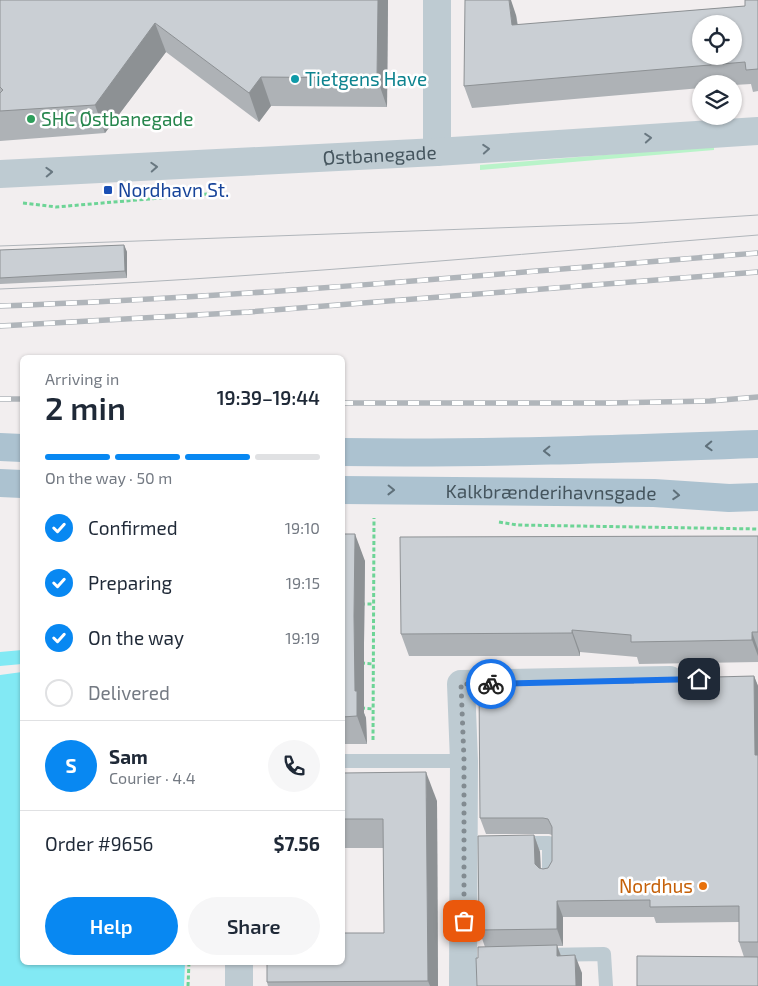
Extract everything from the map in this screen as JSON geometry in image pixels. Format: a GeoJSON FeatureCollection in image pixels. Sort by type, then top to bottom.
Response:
{"type":"FeatureCollection","features":[{"type":"Feature","properties":{"kind":"main road","name":"Kalkbrænderihavnsgade"},"geometry":{"type":"LineString","coordinates":[[345,452],[614,450],[758,444]]}},
{"type":"Feature","properties":{"kind":"main road"},"geometry":{"type":"LineString","coordinates":[[0,448],[20,448]]}},
{"type":"Feature","properties":{"kind":"main road"},"geometry":{"type":"LineString","coordinates":[[0,483],[20,484]]}},
{"type":"Feature","properties":{"kind":"main road","name":"Kalkbrænderihavnsgade"},"geometry":{"type":"LineString","coordinates":[[345,490],[654,493],[729,498],[758,497]]}},
{"type":"Feature","properties":{"kind":"street"},"geometry":{"type":"LineString","coordinates":[[437,0],[437,152]]}},
{"type":"Feature","properties":{"kind":"street","name":"Østbanegade"},"geometry":{"type":"LineString","coordinates":[[0,174],[437,152],[758,131]]}},
{"type":"Feature","properties":{"kind":"street"},"geometry":{"type":"LineString","coordinates":[[463,986],[468,955],[469,843],[461,684],[699,679]]}},
{"type":"Feature","properties":{"kind":"street"},"geometry":{"type":"LineString","coordinates":[[239,965],[239,986]]}},
{"type":"Feature","properties":{"kind":"lane"},"geometry":{"type":"LineString","coordinates":[[345,761],[464,760]]}},
{"type":"Feature","properties":{"kind":"lane"},"geometry":{"type":"LineString","coordinates":[[502,843],[549,844],[550,877]]}},
{"type":"Feature","properties":{"kind":"lane"},"geometry":{"type":"LineString","coordinates":[[529,955],[604,954],[606,986]]}},
{"type":"Feature","properties":{"kind":"path"},"geometry":{"type":"LineString","coordinates":[[372,761],[374,490]]}},
{"type":"Feature","properties":{"kind":"path"},"geometry":{"type":"LineString","coordinates":[[354,604],[373,604]]}},
{"type":"Feature","properties":{"kind":"path"},"geometry":{"type":"LineString","coordinates":[[354,663],[373,664]]}},
{"type":"Feature","properties":{"kind":"path"},"geometry":{"type":"LineString","coordinates":[[354,708],[373,709]]}},
{"type":"Feature","properties":{"kind":"path"},"geometry":{"type":"LineString","coordinates":[[188,986],[190,965]]}},
{"type":"Feature","properties":{"kind":"green space"},"geometry":{"type":"Polygon","coordinates":[[[714,146],[714,150],[480,170],[480,165],[714,146]]]}},
{"type":"Feature","properties":{"kind":"water"},"geometry":{"type":"Polygon","coordinates":[[[20,650],[20,965],[185,965],[184,986],[0,986],[0,652],[20,650]]]}},
{"type":"Feature","properties":{"kind":"pier"},"geometry":{"type":"Polygon","coordinates":[[[20,664],[20,672],[0,675],[0,666],[20,664]]]}},
{"type":"Feature","properties":{"kind":"building","name":"Tietgens Have"},"geometry":{"type":"Polygon","coordinates":[[[0,0],[378,0],[377,78],[261,77],[249,93],[155,23],[95,105],[0,111],[0,93],[3,90],[0,87],[0,0]]]}},
{"type":"Feature","properties":{"kind":"building"},"geometry":{"type":"Polygon","coordinates":[[[465,0],[509,0],[512,25],[745,6],[745,0],[758,0],[758,69],[746,70],[745,62],[742,62],[742,15],[692,15],[692,65],[710,65],[464,86],[465,0]]]}},
{"type":"Feature","properties":{"kind":"building"},"geometry":{"type":"Polygon","coordinates":[[[124,245],[125,271],[0,278],[0,250],[124,245]]]}},
{"type":"Feature","properties":{"kind":"building"},"geometry":{"type":"Polygon","coordinates":[[[345,534],[355,534],[354,616],[357,716],[345,717],[345,534]]]}},
{"type":"Feature","properties":{"kind":"building"},"geometry":{"type":"Polygon","coordinates":[[[758,536],[758,632],[752,632],[752,640],[631,642],[631,635],[572,630],[572,633],[401,634],[400,537],[758,536]]]}},
{"type":"Feature","properties":{"kind":"building"},"geometry":{"type":"Polygon","coordinates":[[[754,676],[755,755],[758,755],[758,942],[739,942],[739,906],[650,907],[650,900],[557,901],[557,929],[479,930],[478,836],[534,835],[535,864],[543,869],[548,868],[552,861],[552,827],[548,819],[543,818],[480,818],[479,684],[634,683],[634,679],[754,676]]]}},
{"type":"Feature","properties":{"kind":"building"},"geometry":{"type":"Polygon","coordinates":[[[426,772],[428,981],[267,982],[267,965],[345,965],[345,933],[384,933],[383,819],[345,819],[345,773],[426,772]]]}},
{"type":"Feature","properties":{"kind":"building"},"geometry":{"type":"Polygon","coordinates":[[[557,945],[557,956],[575,955],[576,986],[477,986],[476,958],[478,958],[478,947],[557,945]]]}},
{"type":"Feature","properties":{"kind":"building"},"geometry":{"type":"Polygon","coordinates":[[[637,956],[758,957],[758,986],[637,986],[637,956]]]}},
{"type":"Feature","properties":{"kind":"tram line"},"geometry":{"type":"LineString","coordinates":[[0,246],[633,223],[758,215]]}},
{"type":"Feature","properties":{"kind":"tram line"},"geometry":{"type":"LineString","coordinates":[[0,289],[285,273],[758,235]]}},
{"type":"Feature","properties":{"kind":"railway"},"geometry":{"type":"LineString","coordinates":[[0,306],[285,291],[758,253]]}},
{"type":"Feature","properties":{"kind":"railway"},"geometry":{"type":"LineString","coordinates":[[0,326],[249,312],[758,272]]}},
{"type":"Feature","properties":{"kind":"railway"},"geometry":{"type":"LineString","coordinates":[[345,403],[608,403],[710,401],[758,397]]}},
{"type":"Feature","properties":{"kind":"railway"},"geometry":{"type":"LineString","coordinates":[[0,399],[20,399]]}},
{"type":"Feature","properties":{"kind":"way so far"},"geometry":{"type":"LineString","coordinates":[[464,921],[464,760],[461,684],[491,684]]}},
{"type":"Feature","properties":{"kind":"place","name":"Tietgens Have"},"geometry":{"type":"Point","coordinates":[295,79]}},
{"type":"Feature","properties":{"kind":"place","name":"SHC Østbanegade"},"geometry":{"type":"Point","coordinates":[31,119]}},
{"type":"Feature","properties":{"kind":"place","name":"Nordhavn St."},"geometry":{"type":"Point","coordinates":[108,190]}},
{"type":"Feature","properties":{"kind":"place","name":"Nordhus"},"geometry":{"type":"Point","coordinates":[703,886]}},
{"type":"Feature","properties":{"kind":"route"},"geometry":{"type":"LineString","coordinates":[[491,684],[699,679]]}}]}
